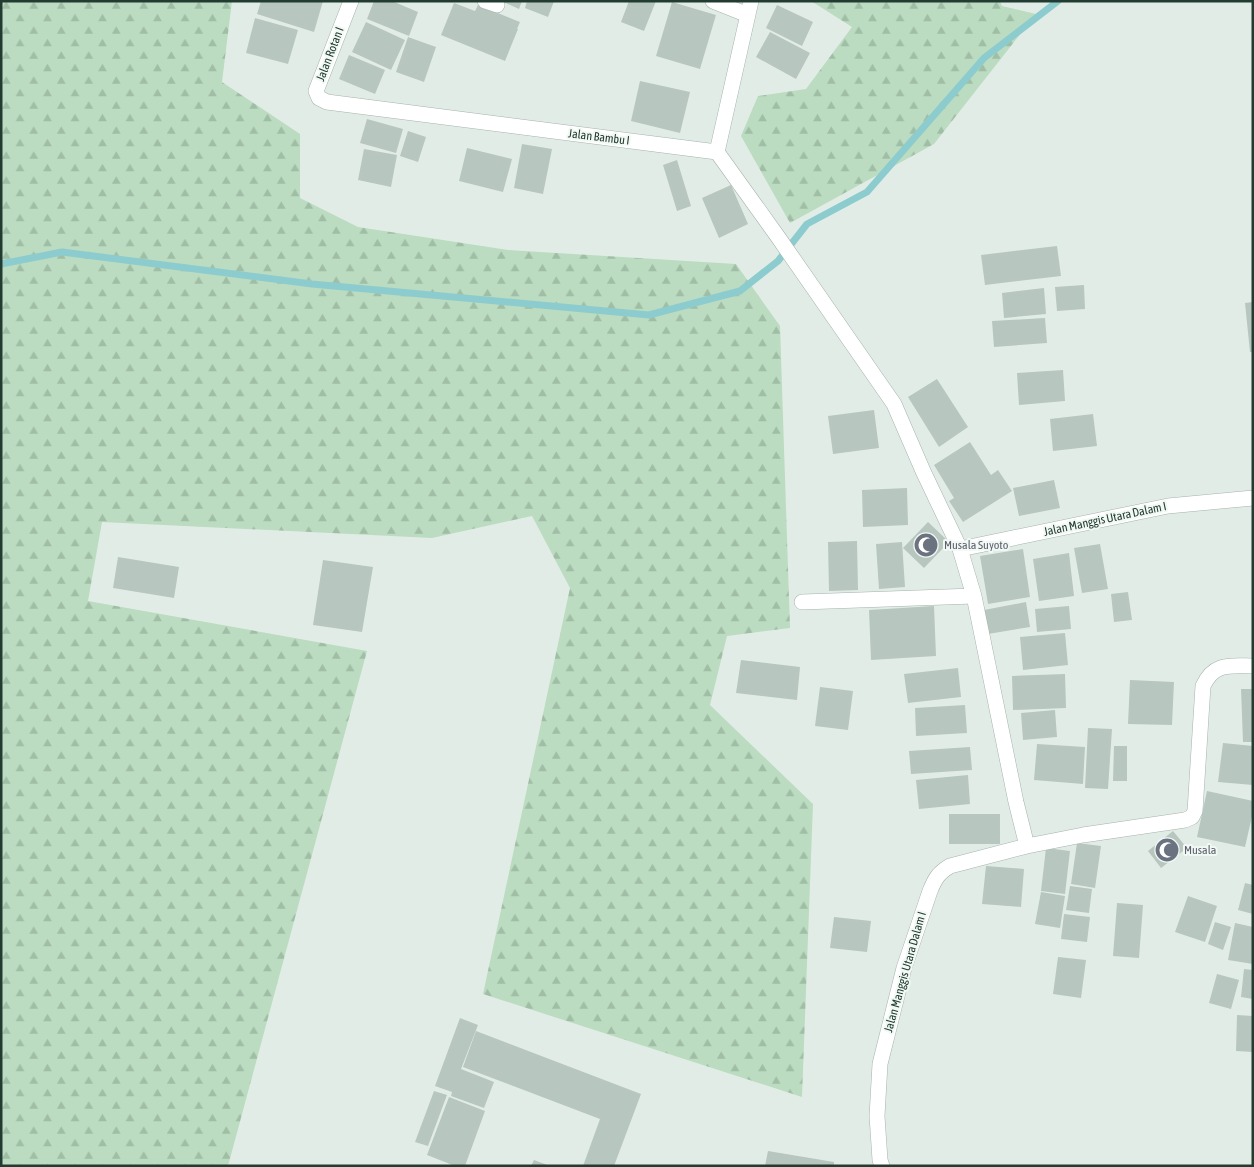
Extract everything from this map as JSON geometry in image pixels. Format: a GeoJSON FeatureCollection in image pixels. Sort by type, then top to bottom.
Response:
{"type":"FeatureCollection","features":[{"type":"Feature","properties":{"kind":"street","name":"Jalan Rotan I"},"geometry":{"type":"LineString","coordinates":[[327,102],[319,98],[316,91],[351,1]]}},
{"type":"Feature","properties":{"kind":"street"},"geometry":{"type":"LineString","coordinates":[[713,1],[749,8],[717,152],[894,404],[960,549],[974,596],[1016,802],[1027,846]]}},
{"type":"Feature","properties":{"kind":"street","name":"Jalan Bambu I"},"geometry":{"type":"LineString","coordinates":[[327,102],[717,152]]}},
{"type":"Feature","properties":{"kind":"street","name":"Jalan Manggis Utara Dalam I"},"geometry":{"type":"LineString","coordinates":[[960,549],[1168,506],[1253,498]]}},
{"type":"Feature","properties":{"kind":"street"},"geometry":{"type":"LineString","coordinates":[[802,602],[974,596]]}},
{"type":"Feature","properties":{"kind":"street","name":"Jalan Manggis Utara Dalam I"},"geometry":{"type":"LineString","coordinates":[[882,1166],[877,1116],[880,1064],[904,968],[930,891],[941,871],[950,866],[1027,846],[1083,835],[1185,820],[1192,816],[1195,811],[1203,686],[1207,677],[1214,670],[1223,666],[1253,666]]}},
{"type":"Feature","properties":{"kind":"green space"},"geometry":{"type":"Polygon","coordinates":[[[1,1],[232,1],[222,82],[300,134],[300,198],[358,227],[508,250],[736,264],[780,326],[790,628],[727,636],[710,705],[813,804],[802,1097],[483,994],[570,588],[532,516],[432,538],[102,522],[88,601],[367,651],[228,1166],[1,1166],[1,1]]]}},
{"type":"Feature","properties":{"kind":"green space"},"geometry":{"type":"Polygon","coordinates":[[[811,1],[1000,1],[1002,6],[1036,14],[934,144],[790,223],[741,136],[758,96],[806,89],[852,27],[811,1]]]}},
{"type":"Feature","properties":{"kind":"building"},"geometry":{"type":"Polygon","coordinates":[[[261,1],[323,1],[314,32],[257,14],[261,1]]]}},
{"type":"Feature","properties":{"kind":"building"},"geometry":{"type":"Polygon","coordinates":[[[374,1],[392,1],[418,12],[409,36],[367,19],[374,1]]]}},
{"type":"Feature","properties":{"kind":"building"},"geometry":{"type":"Polygon","coordinates":[[[501,1],[522,1],[519,9],[501,1]]]}},
{"type":"Feature","properties":{"kind":"building"},"geometry":{"type":"Polygon","coordinates":[[[527,1],[554,1],[548,17],[525,8],[527,1]]]}},
{"type":"Feature","properties":{"kind":"building"},"geometry":{"type":"Polygon","coordinates":[[[629,1],[656,1],[644,31],[621,22],[629,1]]]}},
{"type":"Feature","properties":{"kind":"building"},"geometry":{"type":"Polygon","coordinates":[[[672,2],[716,15],[700,69],[656,56],[672,2]]]}},
{"type":"Feature","properties":{"kind":"building"},"geometry":{"type":"Polygon","coordinates":[[[454,3],[475,11],[478,5],[520,22],[505,61],[441,35],[454,3]]]}},
{"type":"Feature","properties":{"kind":"building"},"geometry":{"type":"Polygon","coordinates":[[[777,5],[813,22],[802,46],[766,28],[777,5]]]}},
{"type":"Feature","properties":{"kind":"building"},"geometry":{"type":"Polygon","coordinates":[[[255,18],[298,30],[288,64],[246,53],[255,18]]]}},
{"type":"Feature","properties":{"kind":"building"},"geometry":{"type":"Polygon","coordinates":[[[366,22],[405,40],[391,70],[352,52],[366,22]]]}},
{"type":"Feature","properties":{"kind":"building"},"geometry":{"type":"Polygon","coordinates":[[[770,32],[810,53],[796,79],[756,57],[770,32]]]}},
{"type":"Feature","properties":{"kind":"building"},"geometry":{"type":"Polygon","coordinates":[[[408,37],[436,47],[424,82],[396,72],[408,37]]]}},
{"type":"Feature","properties":{"kind":"building"},"geometry":{"type":"Polygon","coordinates":[[[349,55],[385,70],[375,94],[339,79],[349,55]]]}},
{"type":"Feature","properties":{"kind":"building"},"geometry":{"type":"Polygon","coordinates":[[[640,81],[690,92],[680,133],[631,121],[640,81]]]}},
{"type":"Feature","properties":{"kind":"building"},"geometry":{"type":"Polygon","coordinates":[[[367,119],[403,129],[396,153],[360,143],[367,119]]]}},
{"type":"Feature","properties":{"kind":"building"},"geometry":{"type":"Polygon","coordinates":[[[408,131],[426,137],[418,162],[400,156],[408,131]]]}},
{"type":"Feature","properties":{"kind":"building"},"geometry":{"type":"Polygon","coordinates":[[[522,144],[552,149],[543,194],[514,188],[522,144]]]}},
{"type":"Feature","properties":{"kind":"building"},"geometry":{"type":"Polygon","coordinates":[[[467,148],[512,159],[503,192],[459,181],[467,148]]]}},
{"type":"Feature","properties":{"kind":"building"},"geometry":{"type":"Polygon","coordinates":[[[364,149],[397,155],[391,187],[358,180],[364,149]]]}},
{"type":"Feature","properties":{"kind":"building"},"geometry":{"type":"Polygon","coordinates":[[[677,160],[691,206],[677,211],[663,165],[677,160]]]}},
{"type":"Feature","properties":{"kind":"building"},"geometry":{"type":"Polygon","coordinates":[[[731,185],[748,224],[719,238],[702,198],[731,185]]]}},
{"type":"Feature","properties":{"kind":"building"},"geometry":{"type":"Polygon","coordinates":[[[1057,246],[1061,276],[985,285],[981,255],[1057,246]]]}},
{"type":"Feature","properties":{"kind":"building"},"geometry":{"type":"Polygon","coordinates":[[[1084,285],[1085,309],[1057,311],[1055,287],[1084,285]]]}},
{"type":"Feature","properties":{"kind":"building"},"geometry":{"type":"Polygon","coordinates":[[[1044,288],[1046,314],[1004,318],[1002,293],[1044,288]]]}},
{"type":"Feature","properties":{"kind":"building"},"geometry":{"type":"Polygon","coordinates":[[[1253,302],[1253,352],[1250,352],[1245,303],[1253,302]]]}},
{"type":"Feature","properties":{"kind":"building"},"geometry":{"type":"Polygon","coordinates":[[[1045,318],[1047,343],[994,347],[992,321],[1045,318]]]}},
{"type":"Feature","properties":{"kind":"building"},"geometry":{"type":"Polygon","coordinates":[[[1063,370],[1065,401],[1019,405],[1017,373],[1063,370]]]}},
{"type":"Feature","properties":{"kind":"building"},"geometry":{"type":"Polygon","coordinates":[[[937,379],[968,427],[939,447],[908,397],[937,379]]]}},
{"type":"Feature","properties":{"kind":"building"},"geometry":{"type":"Polygon","coordinates":[[[874,410],[879,448],[833,454],[828,416],[874,410]]]}},
{"type":"Feature","properties":{"kind":"building"},"geometry":{"type":"Polygon","coordinates":[[[1093,414],[1097,446],[1053,451],[1050,419],[1093,414]]]}},
{"type":"Feature","properties":{"kind":"building"},"geometry":{"type":"Polygon","coordinates":[[[970,442],[991,475],[998,470],[1012,491],[963,522],[949,501],[954,498],[934,465],[970,442]]]}},
{"type":"Feature","properties":{"kind":"building"},"geometry":{"type":"Polygon","coordinates":[[[1054,480],[1060,508],[1019,516],[1013,488],[1054,480]]]}},
{"type":"Feature","properties":{"kind":"building"},"geometry":{"type":"Polygon","coordinates":[[[907,488],[908,525],[863,527],[862,490],[907,488]]]}},
{"type":"Feature","properties":{"kind":"building","name":"Musala Suyoto"},"geometry":{"type":"Polygon","coordinates":[[[928,522],[949,542],[924,568],[903,548],[928,522]]]}},
{"type":"Feature","properties":{"kind":"building"},"geometry":{"type":"Polygon","coordinates":[[[857,541],[858,590],[829,591],[828,542],[857,541]]]}},
{"type":"Feature","properties":{"kind":"building"},"geometry":{"type":"Polygon","coordinates":[[[902,542],[905,587],[879,589],[876,544],[902,542]]]}},
{"type":"Feature","properties":{"kind":"building"},"geometry":{"type":"Polygon","coordinates":[[[1100,544],[1108,589],[1082,593],[1074,548],[1100,544]]]}},
{"type":"Feature","properties":{"kind":"building"},"geometry":{"type":"Polygon","coordinates":[[[1023,549],[1030,597],[988,604],[980,556],[1023,549]]]}},
{"type":"Feature","properties":{"kind":"building"},"geometry":{"type":"Polygon","coordinates":[[[1069,553],[1074,596],[1039,601],[1033,559],[1069,553]]]}},
{"type":"Feature","properties":{"kind":"building"},"geometry":{"type":"Polygon","coordinates":[[[118,557],[179,567],[174,598],[113,588],[118,557]]]}},
{"type":"Feature","properties":{"kind":"building"},"geometry":{"type":"Polygon","coordinates":[[[323,560],[373,567],[362,632],[313,625],[323,560]]]}},
{"type":"Feature","properties":{"kind":"building"},"geometry":{"type":"Polygon","coordinates":[[[1128,592],[1132,620],[1114,622],[1111,594],[1128,592]]]}},
{"type":"Feature","properties":{"kind":"building"},"geometry":{"type":"Polygon","coordinates":[[[1026,602],[1030,627],[988,634],[984,610],[1026,602]]]}},
{"type":"Feature","properties":{"kind":"building"},"geometry":{"type":"Polygon","coordinates":[[[934,606],[936,656],[871,660],[869,610],[934,606]]]}},
{"type":"Feature","properties":{"kind":"building"},"geometry":{"type":"Polygon","coordinates":[[[1069,606],[1071,629],[1037,632],[1035,609],[1069,606]]]}},
{"type":"Feature","properties":{"kind":"building"},"geometry":{"type":"Polygon","coordinates":[[[1065,633],[1068,665],[1023,670],[1020,637],[1065,633]]]}},
{"type":"Feature","properties":{"kind":"building"},"geometry":{"type":"Polygon","coordinates":[[[741,660],[800,667],[797,700],[736,693],[741,660]]]}},
{"type":"Feature","properties":{"kind":"building"},"geometry":{"type":"Polygon","coordinates":[[[958,668],[961,697],[908,703],[904,674],[958,668]]]}},
{"type":"Feature","properties":{"kind":"building"},"geometry":{"type":"Polygon","coordinates":[[[1065,674],[1066,708],[1013,710],[1012,676],[1065,674]]]}},
{"type":"Feature","properties":{"kind":"building"},"geometry":{"type":"Polygon","coordinates":[[[1130,680],[1174,682],[1172,725],[1128,724],[1130,680]]]}},
{"type":"Feature","properties":{"kind":"building"},"geometry":{"type":"Polygon","coordinates":[[[820,687],[853,691],[848,730],[815,726],[820,687]]]}},
{"type":"Feature","properties":{"kind":"building"},"geometry":{"type":"Polygon","coordinates":[[[1241,689],[1253,689],[1253,742],[1243,742],[1241,689]]]}},
{"type":"Feature","properties":{"kind":"building"},"geometry":{"type":"Polygon","coordinates":[[[965,705],[967,733],[916,736],[915,708],[965,705]]]}},
{"type":"Feature","properties":{"kind":"building"},"geometry":{"type":"Polygon","coordinates":[[[1055,710],[1057,737],[1023,740],[1021,713],[1055,710]]]}},
{"type":"Feature","properties":{"kind":"building"},"geometry":{"type":"Polygon","coordinates":[[[1088,728],[1112,729],[1108,789],[1085,788],[1088,728]]]}},
{"type":"Feature","properties":{"kind":"building"},"geometry":{"type":"Polygon","coordinates":[[[1223,743],[1253,746],[1253,785],[1218,782],[1223,743]]]}},
{"type":"Feature","properties":{"kind":"building"},"geometry":{"type":"Polygon","coordinates":[[[1037,744],[1085,747],[1083,784],[1034,780],[1037,744]]]}},
{"type":"Feature","properties":{"kind":"building"},"geometry":{"type":"Polygon","coordinates":[[[1114,746],[1127,746],[1127,781],[1113,781],[1114,746]]]}},
{"type":"Feature","properties":{"kind":"building"},"geometry":{"type":"Polygon","coordinates":[[[970,747],[972,770],[911,774],[909,751],[970,747]]]}},
{"type":"Feature","properties":{"kind":"building"},"geometry":{"type":"Polygon","coordinates":[[[968,775],[970,804],[919,809],[916,780],[968,775]]]}},
{"type":"Feature","properties":{"kind":"building"},"geometry":{"type":"Polygon","coordinates":[[[1207,791],[1253,801],[1253,812],[1245,847],[1197,837],[1207,791]]]}},
{"type":"Feature","properties":{"kind":"building"},"geometry":{"type":"Polygon","coordinates":[[[949,814],[1000,814],[1000,844],[949,844],[949,814]]]}},
{"type":"Feature","properties":{"kind":"building","name":"Musala"},"geometry":{"type":"Polygon","coordinates":[[[1173,831],[1187,848],[1161,868],[1148,851],[1173,831]]]}},
{"type":"Feature","properties":{"kind":"building"},"geometry":{"type":"Polygon","coordinates":[[[1077,843],[1101,846],[1095,888],[1071,884],[1077,843]]]}},
{"type":"Feature","properties":{"kind":"building"},"geometry":{"type":"Polygon","coordinates":[[[1046,848],[1070,851],[1065,894],[1041,891],[1046,848]]]}},
{"type":"Feature","properties":{"kind":"building"},"geometry":{"type":"Polygon","coordinates":[[[986,866],[1024,869],[1021,907],[982,904],[986,866]]]}},
{"type":"Feature","properties":{"kind":"building"},"geometry":{"type":"Polygon","coordinates":[[[1245,883],[1253,885],[1253,914],[1238,910],[1245,883]]]}},
{"type":"Feature","properties":{"kind":"building"},"geometry":{"type":"Polygon","coordinates":[[[1070,886],[1092,889],[1089,913],[1066,910],[1070,886]]]}},
{"type":"Feature","properties":{"kind":"building"},"geometry":{"type":"Polygon","coordinates":[[[1041,892],[1065,896],[1060,928],[1035,924],[1041,892]]]}},
{"type":"Feature","properties":{"kind":"building"},"geometry":{"type":"Polygon","coordinates":[[[1188,896],[1217,906],[1205,942],[1175,932],[1188,896]]]}},
{"type":"Feature","properties":{"kind":"building"},"geometry":{"type":"Polygon","coordinates":[[[1117,903],[1143,905],[1139,958],[1113,956],[1117,903]]]}},
{"type":"Feature","properties":{"kind":"building"},"geometry":{"type":"Polygon","coordinates":[[[1064,914],[1090,917],[1087,942],[1061,939],[1064,914]]]}},
{"type":"Feature","properties":{"kind":"building"},"geometry":{"type":"Polygon","coordinates":[[[834,917],[871,921],[867,952],[830,948],[834,917]]]}},
{"type":"Feature","properties":{"kind":"building"},"geometry":{"type":"Polygon","coordinates":[[[1215,922],[1231,927],[1223,950],[1208,944],[1215,922]]]}},
{"type":"Feature","properties":{"kind":"building"},"geometry":{"type":"Polygon","coordinates":[[[1235,923],[1253,927],[1253,964],[1228,960],[1235,923]]]}},
{"type":"Feature","properties":{"kind":"building"},"geometry":{"type":"Polygon","coordinates":[[[1058,957],[1086,960],[1081,998],[1053,994],[1058,957]]]}},
{"type":"Feature","properties":{"kind":"building"},"geometry":{"type":"Polygon","coordinates":[[[1244,969],[1253,970],[1253,999],[1241,997],[1244,969]]]}},
{"type":"Feature","properties":{"kind":"building"},"geometry":{"type":"Polygon","coordinates":[[[1217,974],[1239,980],[1231,1009],[1209,1003],[1217,974]]]}},
{"type":"Feature","properties":{"kind":"building"},"geometry":{"type":"Polygon","coordinates":[[[1237,1015],[1253,1016],[1253,1052],[1236,1051],[1237,1015]]]}},
{"type":"Feature","properties":{"kind":"building"},"geometry":{"type":"Polygon","coordinates":[[[460,1018],[478,1025],[461,1069],[494,1082],[484,1108],[451,1096],[452,1092],[435,1086],[460,1018]]]}},
{"type":"Feature","properties":{"kind":"building"},"geometry":{"type":"Polygon","coordinates":[[[476,1031],[641,1094],[614,1166],[583,1166],[600,1119],[463,1067],[476,1031]]]}},
{"type":"Feature","properties":{"kind":"building"},"geometry":{"type":"Polygon","coordinates":[[[434,1091],[447,1095],[428,1146],[415,1142],[434,1091]]]}},
{"type":"Feature","properties":{"kind":"building"},"geometry":{"type":"Polygon","coordinates":[[[449,1097],[485,1111],[465,1166],[455,1166],[427,1155],[449,1097]]]}},
{"type":"Feature","properties":{"kind":"building"},"geometry":{"type":"Polygon","coordinates":[[[768,1151],[834,1162],[834,1166],[765,1166],[768,1151]]]}},
{"type":"Feature","properties":{"kind":"building"},"geometry":{"type":"Polygon","coordinates":[[[534,1160],[550,1166],[531,1166],[534,1160]]]}},
{"type":"Feature","properties":{"kind":"waterway"},"geometry":{"type":"LineString","coordinates":[[1,264],[62,252],[312,284],[649,315],[740,291],[778,261],[807,224],[867,192],[984,58],[1058,1]]}},
{"type":"Feature","properties":{"kind":"place","name":"Musala Suyoto"},"geometry":{"type":"Point","coordinates":[926,545]}},
{"type":"Feature","properties":{"kind":"place","name":"Musala"},"geometry":{"type":"Point","coordinates":[1167,850]}}]}
